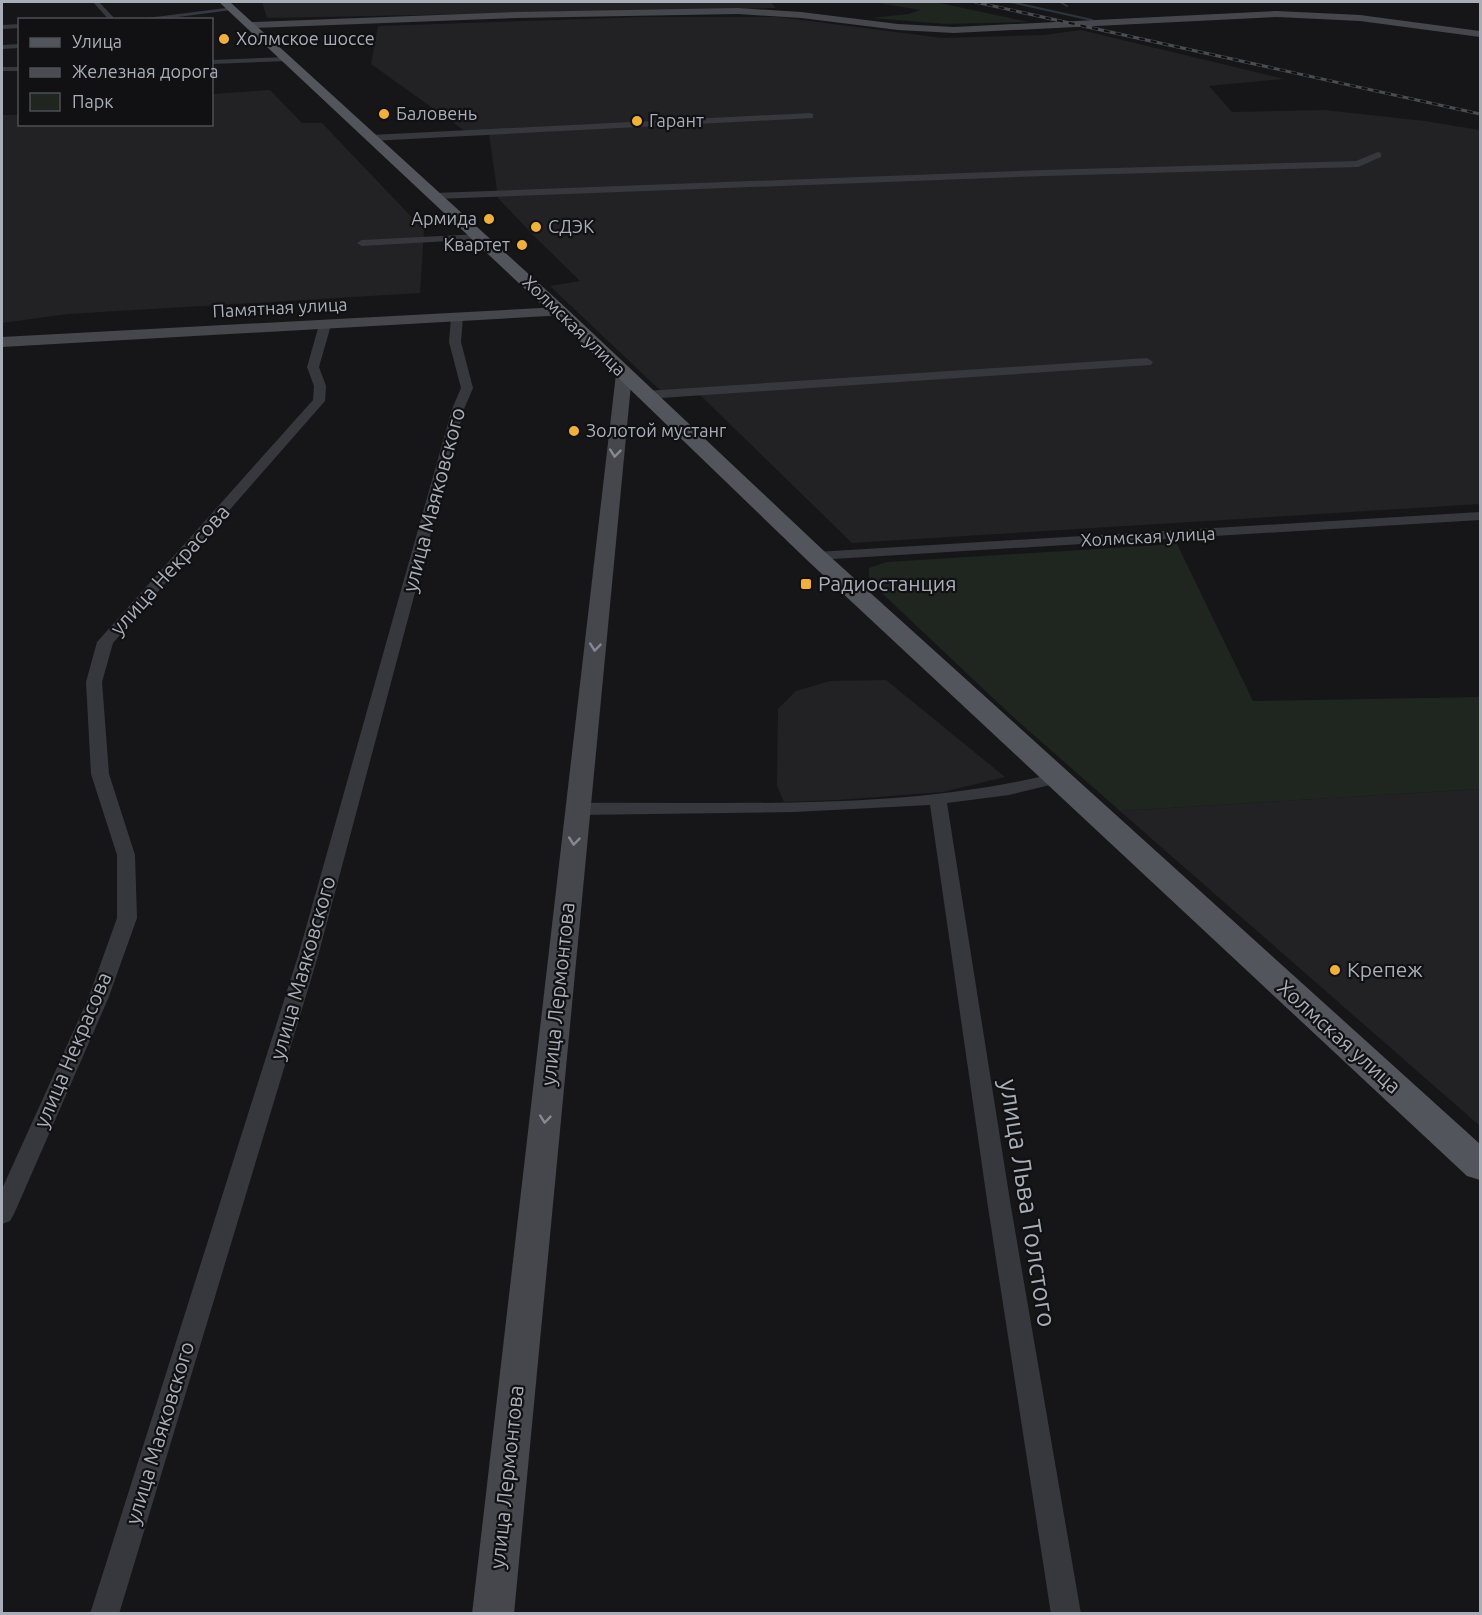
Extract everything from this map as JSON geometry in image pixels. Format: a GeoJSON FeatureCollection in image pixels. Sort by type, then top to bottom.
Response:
{"type":"FeatureCollection","features":[{"type":"Feature","properties":{"kind":"main road","name":"Холмская улица"},"geometry":{"type":"LineString","coordinates":[[228,5],[480,237],[816,556],[1480,1166]]}},
{"type":"Feature","properties":{"kind":"main road"},"geometry":{"type":"LineString","coordinates":[[252,25],[738,11],[782,13],[929,30],[1252,14],[1301,14],[1371,19],[1480,33]]}},
{"type":"Feature","properties":{"kind":"main road","name":"Памятная улица"},"geometry":{"type":"LineString","coordinates":[[2,342],[560,312]]}},
{"type":"Feature","properties":{"kind":"main road","name":"улица Лермонтова"},"geometry":{"type":"LineString","coordinates":[[493,1614],[624,374]]}},
{"type":"Feature","properties":{"kind":"street"},"geometry":{"type":"LineString","coordinates":[[96,2],[110,18]]}},
{"type":"Feature","properties":{"kind":"street"},"geometry":{"type":"LineString","coordinates":[[147,18],[228,5]]}},
{"type":"Feature","properties":{"kind":"street"},"geometry":{"type":"LineString","coordinates":[[2,27],[18,26]]}},
{"type":"Feature","properties":{"kind":"street"},"geometry":{"type":"LineString","coordinates":[[2,47],[18,46]]}},
{"type":"Feature","properties":{"kind":"street"},"geometry":{"type":"LineString","coordinates":[[213,63],[286,60]]}},
{"type":"Feature","properties":{"kind":"street"},"geometry":{"type":"LineString","coordinates":[[2,69],[18,69]]}},
{"type":"Feature","properties":{"kind":"street"},"geometry":{"type":"LineString","coordinates":[[371,138],[810,116]]}},
{"type":"Feature","properties":{"kind":"street"},"geometry":{"type":"LineString","coordinates":[[434,196],[1044,173],[1358,164],[1378,155]]}},
{"type":"Feature","properties":{"kind":"street"},"geometry":{"type":"LineString","coordinates":[[362,243],[480,237]]}},
{"type":"Feature","properties":{"kind":"street","name":"улица Маяковского"},"geometry":{"type":"LineString","coordinates":[[104,1614],[308,956],[458,409],[466,387],[455,342],[458,317]]}},
{"type":"Feature","properties":{"kind":"street","name":"улица Некрасова"},"geometry":{"type":"LineString","coordinates":[[2,1214],[98,999],[127,918],[126,855],[100,774],[94,682],[105,642],[319,401],[320,386],[313,367],[325,325]]}},
{"type":"Feature","properties":{"kind":"street"},"geometry":{"type":"LineString","coordinates":[[646,396],[1147,362]]}},
{"type":"Feature","properties":{"kind":"street","name":"Холмская улица"},"geometry":{"type":"LineString","coordinates":[[816,556],[1480,516]]}},
{"type":"Feature","properties":{"kind":"street"},"geometry":{"type":"LineString","coordinates":[[578,809],[804,807],[938,800],[1022,788],[1056,778]]}},
{"type":"Feature","properties":{"kind":"street","name":"улица Льва Толстого"},"geometry":{"type":"LineString","coordinates":[[938,800],[1042,1479],[1066,1614]]}},
{"type":"Feature","properties":{"kind":"shaded area"},"geometry":{"type":"Polygon","coordinates":[[[262,2],[771,2],[776,8],[267,18],[262,2]]]}},
{"type":"Feature","properties":{"kind":"shaded area"},"geometry":{"type":"Polygon","coordinates":[[[644,17],[778,17],[943,38],[1044,35],[1081,30],[1284,79],[1209,86],[1232,112],[1324,110],[1425,121],[1480,130],[1480,504],[852,543],[698,393],[664,394],[550,286],[580,281],[498,198],[489,133],[469,134],[371,64],[378,26],[644,17]]]}},
{"type":"Feature","properties":{"kind":"shaded area"},"geometry":{"type":"Polygon","coordinates":[[[270,90],[302,123],[322,123],[424,230],[420,293],[68,314],[2,323],[2,115],[18,115],[18,126],[213,126],[213,94],[270,90]]]}},
{"type":"Feature","properties":{"kind":"shaded area"},"geometry":{"type":"Polygon","coordinates":[[[886,680],[1005,777],[943,792],[784,802],[777,786],[778,709],[796,691],[830,681],[886,680]]]}},
{"type":"Feature","properties":{"kind":"shaded area"},"geometry":{"type":"Polygon","coordinates":[[[1480,789],[1480,1126],[1120,811],[1480,789]]]}},
{"type":"Feature","properties":{"kind":"green space"},"geometry":{"type":"Polygon","coordinates":[[[935,2],[1029,22],[944,24],[872,18],[908,14],[921,10],[879,3],[935,2]]]}},
{"type":"Feature","properties":{"kind":"green space"},"geometry":{"type":"Polygon","coordinates":[[[1177,544],[1253,701],[1480,697],[1480,789],[1120,811],[1011,715],[869,581],[869,568],[887,562],[1177,544]]]}},
{"type":"Feature","properties":{"kind":"waterway"},"geometry":{"type":"LineString","coordinates":[[1011,2],[1092,20]]}},
{"type":"Feature","properties":{"kind":"waterway"},"geometry":{"type":"LineString","coordinates":[[1060,2],[1067,6]]}},
{"type":"Feature","properties":{"kind":"railway"},"geometry":{"type":"LineString","coordinates":[[975,2],[1480,114]]}},
{"type":"Feature","properties":{"kind":"place","name":"Холмское шоссе"},"geometry":{"type":"Point","coordinates":[224,39]}},
{"type":"Feature","properties":{"kind":"place","name":"Баловень"},"geometry":{"type":"Point","coordinates":[384,114]}},
{"type":"Feature","properties":{"kind":"place","name":"Гарант"},"geometry":{"type":"Point","coordinates":[637,121]}},
{"type":"Feature","properties":{"kind":"place","name":"Армида"},"geometry":{"type":"Point","coordinates":[489,219]}},
{"type":"Feature","properties":{"kind":"place","name":"СДЭК"},"geometry":{"type":"Point","coordinates":[536,227]}},
{"type":"Feature","properties":{"kind":"place","name":"Квартет"},"geometry":{"type":"Point","coordinates":[522,245]}},
{"type":"Feature","properties":{"kind":"place","name":"Золотой мустанг"},"geometry":{"type":"Point","coordinates":[574,431]}},
{"type":"Feature","properties":{"kind":"place","name":"Радиостанция"},"geometry":{"type":"Point","coordinates":[806,584]}},
{"type":"Feature","properties":{"kind":"place","name":"Крепеж"},"geometry":{"type":"Point","coordinates":[1335,970]}}]}
